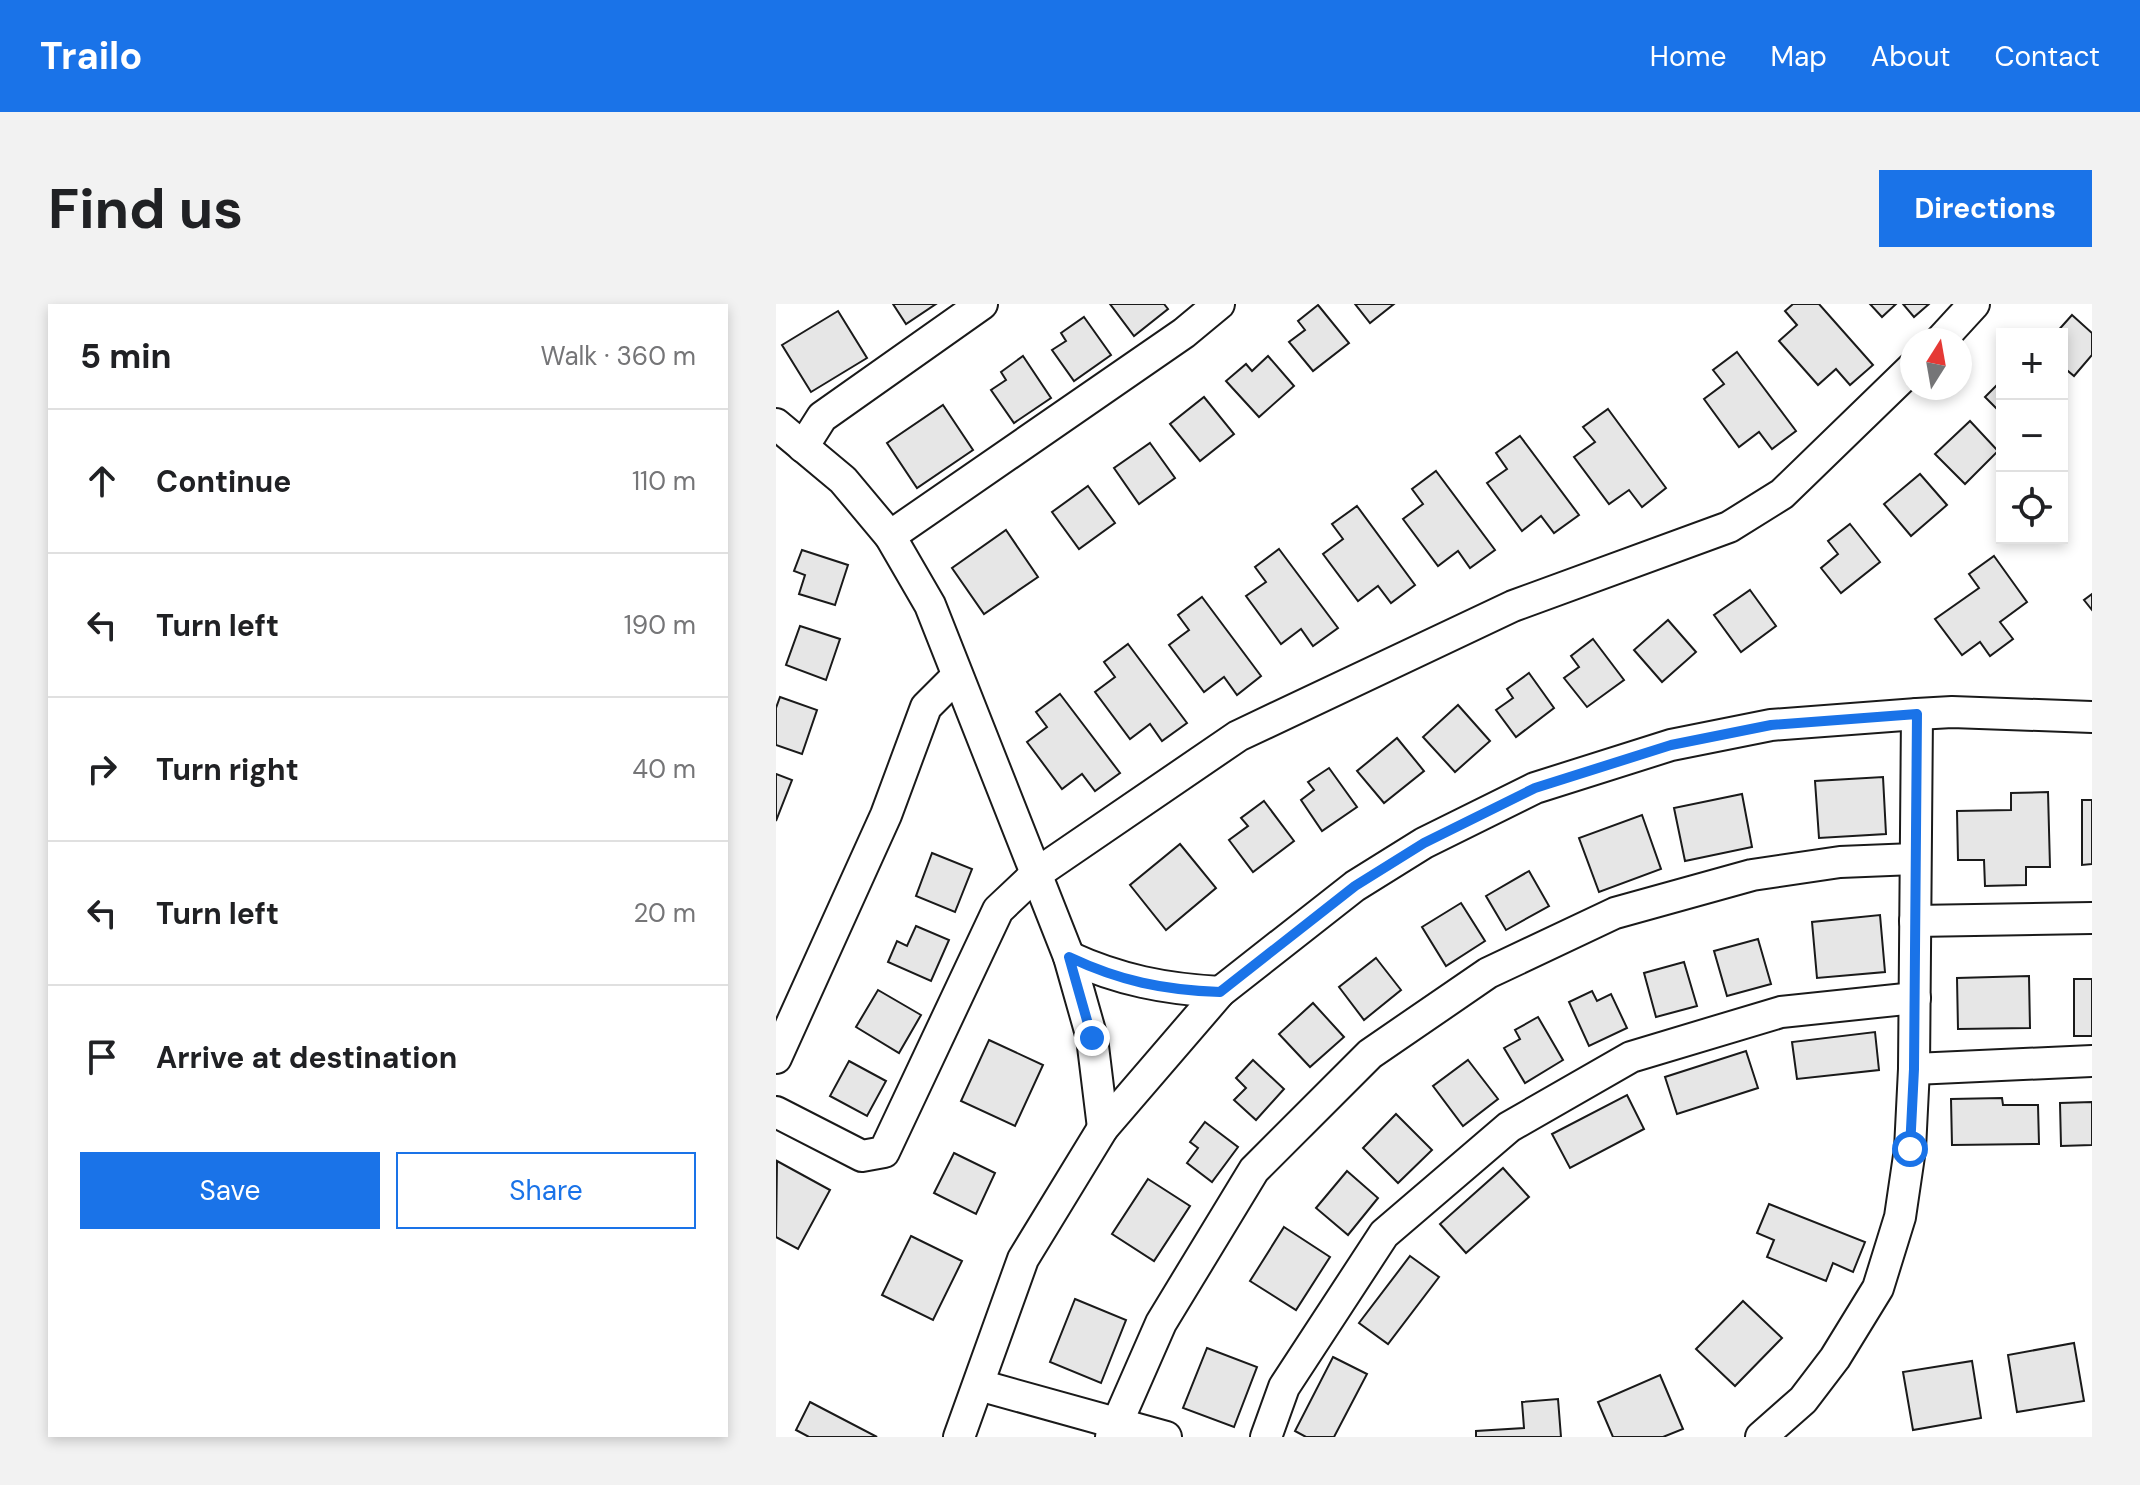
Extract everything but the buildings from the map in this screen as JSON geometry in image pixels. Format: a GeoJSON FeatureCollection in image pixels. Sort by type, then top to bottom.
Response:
{"type":"FeatureCollection","features":[{"type":"Feature","properties":{"kind":"street"},"geometry":{"type":"LineString","coordinates":[[803,447],[822,417],[982,304]]}},
{"type":"Feature","properties":{"kind":"street"},"geometry":{"type":"LineString","coordinates":[[890,536],[1184,333],[1219,304]]}},
{"type":"Feature","properties":{"kind":"street"},"geometry":{"type":"LineString","coordinates":[[1952,328],[1974,304]]}},
{"type":"Feature","properties":{"kind":"street"},"geometry":{"type":"LineString","coordinates":[[776,1112],[862,1156],[884,1152],[998,910],[1036,874],[1238,736],[1513,606],[1729,527],[1782,494],[1900,380]]}},
{"type":"Feature","properties":{"kind":"street"},"geometry":{"type":"LineString","coordinates":[[776,424],[843,480],[890,536],[930,605],[1069,957],[1092,1038],[1103,1128]]}},
{"type":"Feature","properties":{"kind":"street"},"geometry":{"type":"LineString","coordinates":[[776,1058],[886,815],[926,707],[957,676]]}},
{"type":"Feature","properties":{"kind":"street"},"geometry":{"type":"LineString","coordinates":[[959,1437],[1023,1259],[1103,1128],[1220,992],[1355,886],[1424,843],[1535,788],[1671,745],[1771,725],[1917,714],[1952,712],[2092,717]]}},
{"type":"Feature","properties":{"kind":"street"},"geometry":{"type":"LineString","coordinates":[[1761,1437],[1803,1400],[1835,1358],[1878,1288],[1900,1217],[1910,1149],[1914,1069],[1917,714]]}},
{"type":"Feature","properties":{"kind":"street"},"geometry":{"type":"LineString","coordinates":[[1114,1430],[1161,1323],[1254,1170],[1370,1054],[1488,973],[1615,913],[1752,875],[1840,862],[1914,859]]}},
{"type":"Feature","properties":{"kind":"street"},"geometry":{"type":"LineString","coordinates":[[1915,921],[2092,918]]}},
{"type":"Feature","properties":{"kind":"street"},"geometry":{"type":"LineString","coordinates":[[1069,957],[1105,974],[1149,985],[1220,992]]}},
{"type":"Feature","properties":{"kind":"street"},"geometry":{"type":"LineString","coordinates":[[1266,1437],[1284,1387],[1384,1234],[1509,1127],[1631,1057],[1781,1012],[1915,998]]}},
{"type":"Feature","properties":{"kind":"street"},"geometry":{"type":"LineString","coordinates":[[1914,1069],[2092,1061]]}},
{"type":"Feature","properties":{"kind":"street"},"geometry":{"type":"LineString","coordinates":[[979,1385],[1114,1430],[1166,1437]]}},
{"type":"Feature","properties":{"kind":"route"},"geometry":{"type":"LineString","coordinates":[[1092,1038],[1069,957],[1105,974],[1149,985],[1220,992],[1355,886],[1424,843],[1535,788],[1671,745],[1771,725],[1917,714],[1914,1069],[1910,1149]]}}]}
